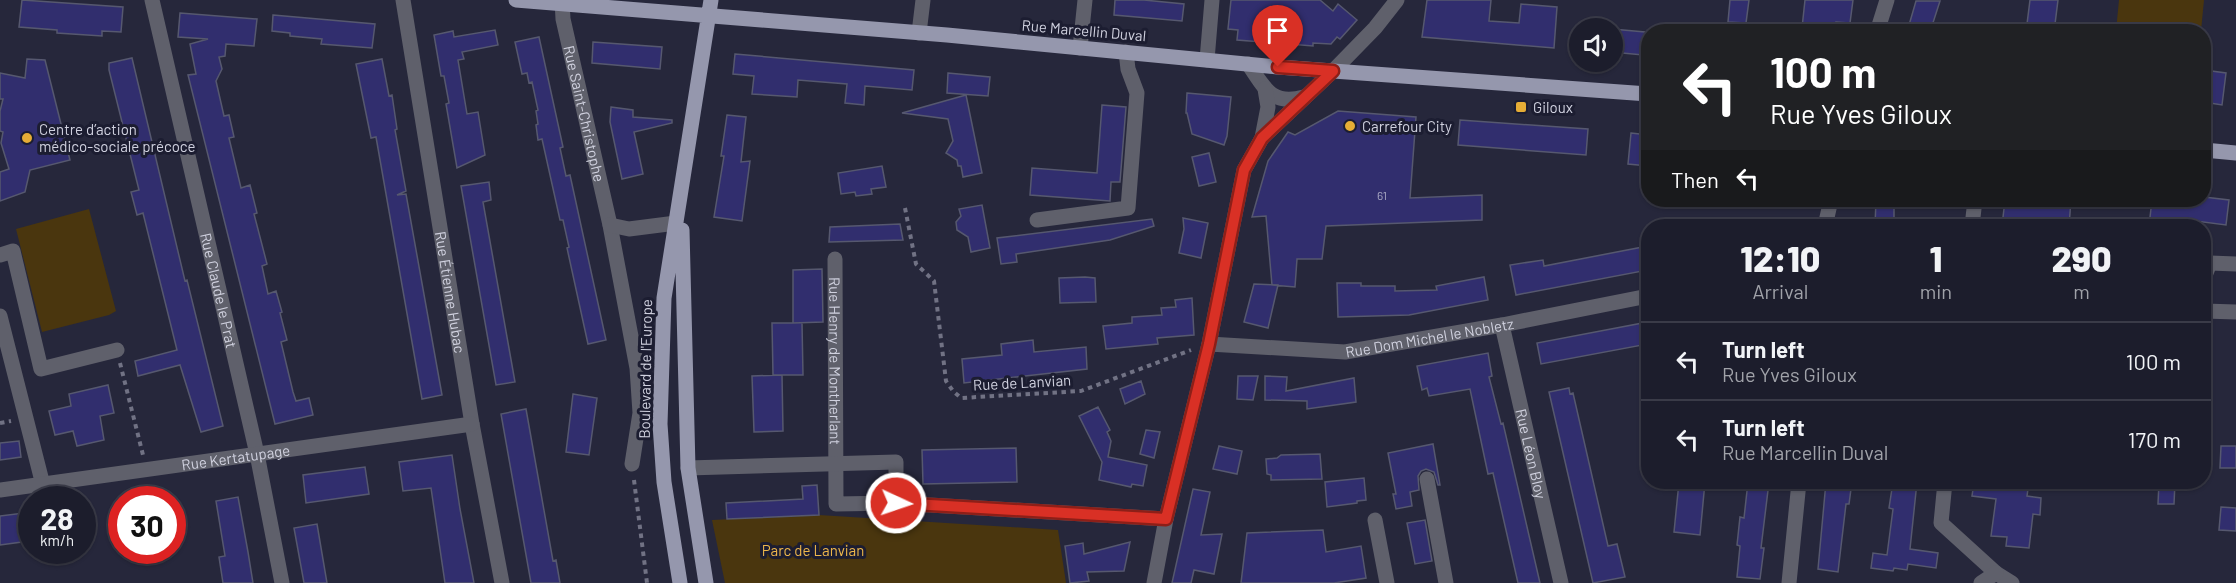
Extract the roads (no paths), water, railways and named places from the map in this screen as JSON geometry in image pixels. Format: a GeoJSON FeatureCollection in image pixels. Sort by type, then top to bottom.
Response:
{"type":"FeatureCollection","features":[{"type":"Feature","properties":{"kind":"main road","name":"Rue Marcellin Duval"},"geometry":{"type":"LineString","coordinates":[[516,0],[710,8],[919,33],[1248,64],[1641,93]]}},
{"type":"Feature","properties":{"kind":"main road","name":"Boulevard de l'Europe"},"geometry":{"type":"LineString","coordinates":[[680,583],[664,482],[660,424],[664,298],[710,8]]}},
{"type":"Feature","properties":{"kind":"main road"},"geometry":{"type":"LineString","coordinates":[[2211,151],[2236,153]]}},
{"type":"Feature","properties":{"kind":"main road","name":"Boulevard de l'Europe"},"geometry":{"type":"LineString","coordinates":[[682,191],[683,338],[688,468],[706,583]]}},
{"type":"Feature","properties":{"kind":"street","name":"Rue Claude le Prat"},"geometry":{"type":"LineString","coordinates":[[152,0],[257,454],[282,583]]}},
{"type":"Feature","properties":{"kind":"street","name":"Rue Étienne Hubac"},"geometry":{"type":"LineString","coordinates":[[403,0],[472,424],[502,583]]}},
{"type":"Feature","properties":{"kind":"street"},"geometry":{"type":"LineString","coordinates":[[919,33],[922,0]]}},
{"type":"Feature","properties":{"kind":"street"},"geometry":{"type":"LineString","coordinates":[[1080,48],[1085,0]]}},
{"type":"Feature","properties":{"kind":"street"},"geometry":{"type":"LineString","coordinates":[[1207,60],[1212,0]]}},
{"type":"Feature","properties":{"kind":"street"},"geometry":{"type":"LineString","coordinates":[[1154,583],[1166,519],[1209,344],[1244,170],[1262,138],[1333,71],[1375,28],[1397,0]]}},
{"type":"Feature","properties":{"kind":"street"},"geometry":{"type":"LineString","coordinates":[[1880,24],[1887,0]]}},
{"type":"Feature","properties":{"kind":"street","name":"Rue Saint-Christophe"},"geometry":{"type":"LineString","coordinates":[[562,2],[563,19],[610,225],[637,368],[639,413],[632,464]]}},
{"type":"Feature","properties":{"kind":"street"},"geometry":{"type":"LineString","coordinates":[[1037,220],[1128,208],[1137,93],[1128,69],[1126,52]]}},
{"type":"Feature","properties":{"kind":"street"},"geometry":{"type":"LineString","coordinates":[[1248,64],[1265,88],[1273,95],[1288,101],[1304,97]]}},
{"type":"Feature","properties":{"kind":"street"},"geometry":{"type":"LineString","coordinates":[[1262,138],[1268,107],[1265,88]]}},
{"type":"Feature","properties":{"kind":"street"},"geometry":{"type":"LineString","coordinates":[[610,225],[629,229],[676,223]]}},
{"type":"Feature","properties":{"kind":"street"},"geometry":{"type":"LineString","coordinates":[[0,255],[13,251],[41,369],[117,350]]}},
{"type":"Feature","properties":{"kind":"street","name":"Rue Henry de Montherlant"},"geometry":{"type":"LineString","coordinates":[[835,259],[836,504],[896,503],[1166,519]]}},
{"type":"Feature","properties":{"kind":"street"},"geometry":{"type":"LineString","coordinates":[[2211,263],[2236,264]]}},
{"type":"Feature","properties":{"kind":"street","name":"Rue Dom Michel le Nobletz"},"geometry":{"type":"LineString","coordinates":[[1209,344],[1345,352],[1502,325],[1641,297]]}},
{"type":"Feature","properties":{"kind":"street"},"geometry":{"type":"LineString","coordinates":[[2211,311],[2236,312]]}},
{"type":"Feature","properties":{"kind":"street"},"geometry":{"type":"LineString","coordinates":[[0,316],[44,484]]}},
{"type":"Feature","properties":{"kind":"street","name":"Rue Léon Bloy"},"geometry":{"type":"LineString","coordinates":[[1502,325],[1561,583]]}},
{"type":"Feature","properties":{"kind":"street","name":"Rue Kertatupage"},"geometry":{"type":"LineString","coordinates":[[0,490],[472,424]]}},
{"type":"Feature","properties":{"kind":"street","name":"Rue Henry de Montherlant"},"geometry":{"type":"LineString","coordinates":[[688,468],[896,462],[896,503]]}},
{"type":"Feature","properties":{"kind":"street"},"geometry":{"type":"LineString","coordinates":[[1427,479],[1446,583]]}},
{"type":"Feature","properties":{"kind":"street"},"geometry":{"type":"LineString","coordinates":[[1789,583],[1798,489]]}},
{"type":"Feature","properties":{"kind":"street"},"geometry":{"type":"LineString","coordinates":[[1944,489],[1941,523],[1996,573],[2012,583]]}},
{"type":"Feature","properties":{"kind":"street"},"geometry":{"type":"LineString","coordinates":[[1375,520],[1387,583]]}},
{"type":"Feature","properties":{"kind":"street"},"geometry":{"type":"LineString","coordinates":[[1981,583],[1996,573]]}},
{"type":"Feature","properties":{"kind":"place","name":"Giloux"},"geometry":{"type":"Point","coordinates":[1521,107]}},
{"type":"Feature","properties":{"kind":"place","name":"Carrefour City"},"geometry":{"type":"Point","coordinates":[1350,126]}},
{"type":"Feature","properties":{"kind":"place","name":"Centre d’action médico-sociale précoce"},"geometry":{"type":"Point","coordinates":[27,138]}},
{"type":"Feature","properties":{"kind":"park label","name":"Parc de Lanvian"},"geometry":{"type":"Point","coordinates":[813,550]}}]}
